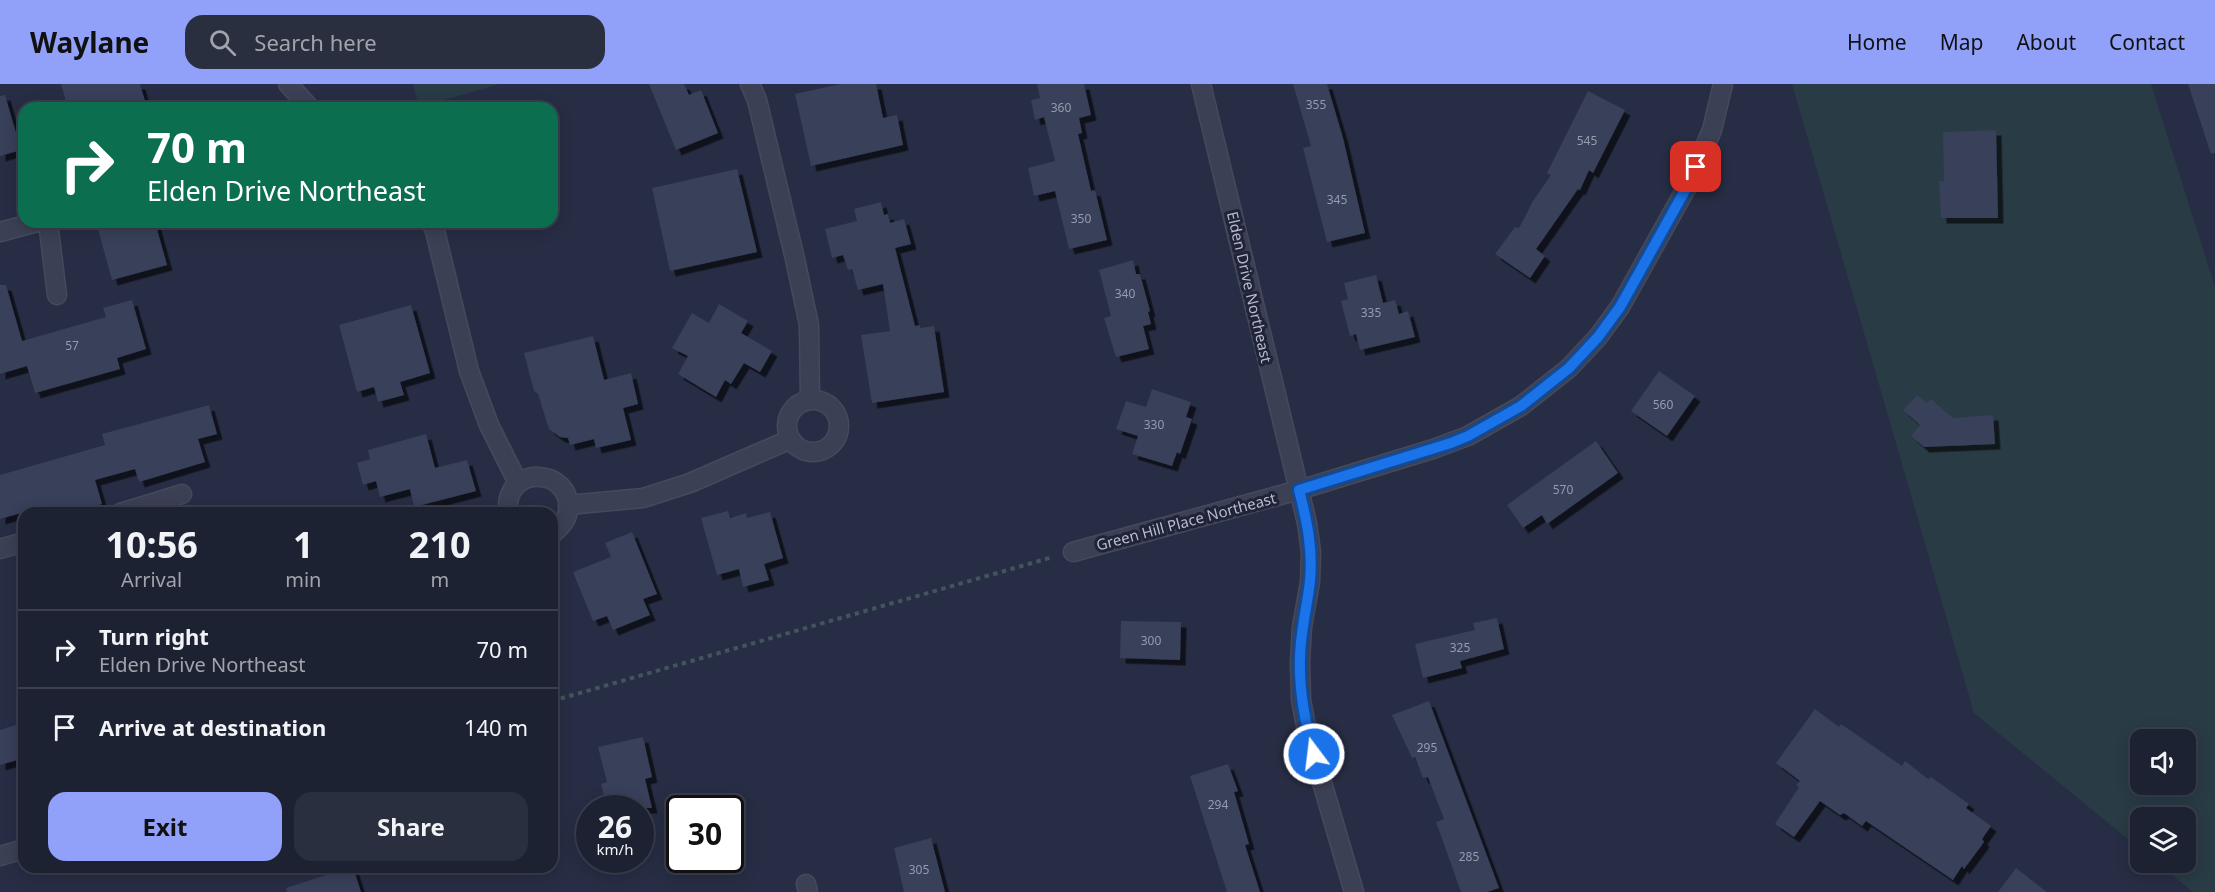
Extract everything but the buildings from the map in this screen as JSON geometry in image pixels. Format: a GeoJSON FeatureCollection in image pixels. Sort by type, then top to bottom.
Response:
{"type":"FeatureCollection","features":[{"type":"Feature","properties":{"kind":"street"},"geometry":{"type":"LineString","coordinates":[[288,84],[304,102]]}},
{"type":"Feature","properties":{"kind":"street"},"geometry":{"type":"LineString","coordinates":[[750,84],[757,100],[790,236],[808,325],[810,400]]}},
{"type":"Feature","properties":{"kind":"street","name":"Elden Drive Northeast"},"geometry":{"type":"LineString","coordinates":[[1202,84],[1307,523],[1311,552],[1310,582],[1302,627],[1301,700],[1307,731],[1354,892]]}},
{"type":"Feature","properties":{"kind":"street"},"geometry":{"type":"LineString","coordinates":[[1299,490],[1434,449],[1468,436],[1521,406],[1569,368],[1598,337],[1620,307],[1688,185],[1712,130],[1723,84]]}},
{"type":"Feature","properties":{"kind":"street"},"geometry":{"type":"LineString","coordinates":[[0,232],[18,227]]}},
{"type":"Feature","properties":{"kind":"street"},"geometry":{"type":"LineString","coordinates":[[49,228],[57,295]]}},
{"type":"Feature","properties":{"kind":"street"},"geometry":{"type":"LineString","coordinates":[[434,228],[469,371],[489,425],[518,483]]}},
{"type":"Feature","properties":{"kind":"street"},"geometry":{"type":"LineString","coordinates":[[810,400],[829,405],[836,413],[839,422],[834,442],[817,452],[807,452],[798,447],[791,439],[788,430],[788,420],[792,411],[800,404],[810,400]]}},
{"type":"Feature","properties":{"kind":"street"},"geometry":{"type":"LineString","coordinates":[[568,505],[643,498],[690,483],[768,451],[791,439]]}},
{"type":"Feature","properties":{"kind":"street"},"geometry":{"type":"LineString","coordinates":[[507,507],[511,492],[518,483],[528,477],[550,478],[559,484],[566,494],[568,505],[567,516],[558,529]]}},
{"type":"Feature","properties":{"kind":"street","name":"Green Hill Place Northeast"},"geometry":{"type":"LineString","coordinates":[[1073,552],[1299,490]]}},
{"type":"Feature","properties":{"kind":"street"},"geometry":{"type":"LineString","coordinates":[[140,507],[182,494]]}},
{"type":"Feature","properties":{"kind":"street"},"geometry":{"type":"LineString","coordinates":[[0,549],[18,544]]}},
{"type":"Feature","properties":{"kind":"street"},"geometry":{"type":"LineString","coordinates":[[0,856],[18,851]]}},
{"type":"Feature","properties":{"kind":"path"},"geometry":{"type":"LineString","coordinates":[[558,699],[1073,552]]}},
{"type":"Feature","properties":{"kind":"shaded area"},"geometry":{"type":"Polygon","coordinates":[[[413,84],[500,84],[437,102],[418,102],[413,84]]]}},
{"type":"Feature","properties":{"kind":"shaded area"},"geometry":{"type":"Polygon","coordinates":[[[1792,84],[2151,84],[2215,287],[2215,892],[2193,892],[2169,873],[2196,873],[2196,807],[2130,807],[2130,841],[1974,713],[1792,84]]]}},
{"type":"Feature","properties":{"kind":"route"},"geometry":{"type":"LineString","coordinates":[[1314,754],[1301,700],[1302,627],[1310,582],[1311,552],[1299,490],[1434,449],[1468,436],[1521,406],[1569,368],[1598,337],[1620,307],[1696,167]]}}]}
